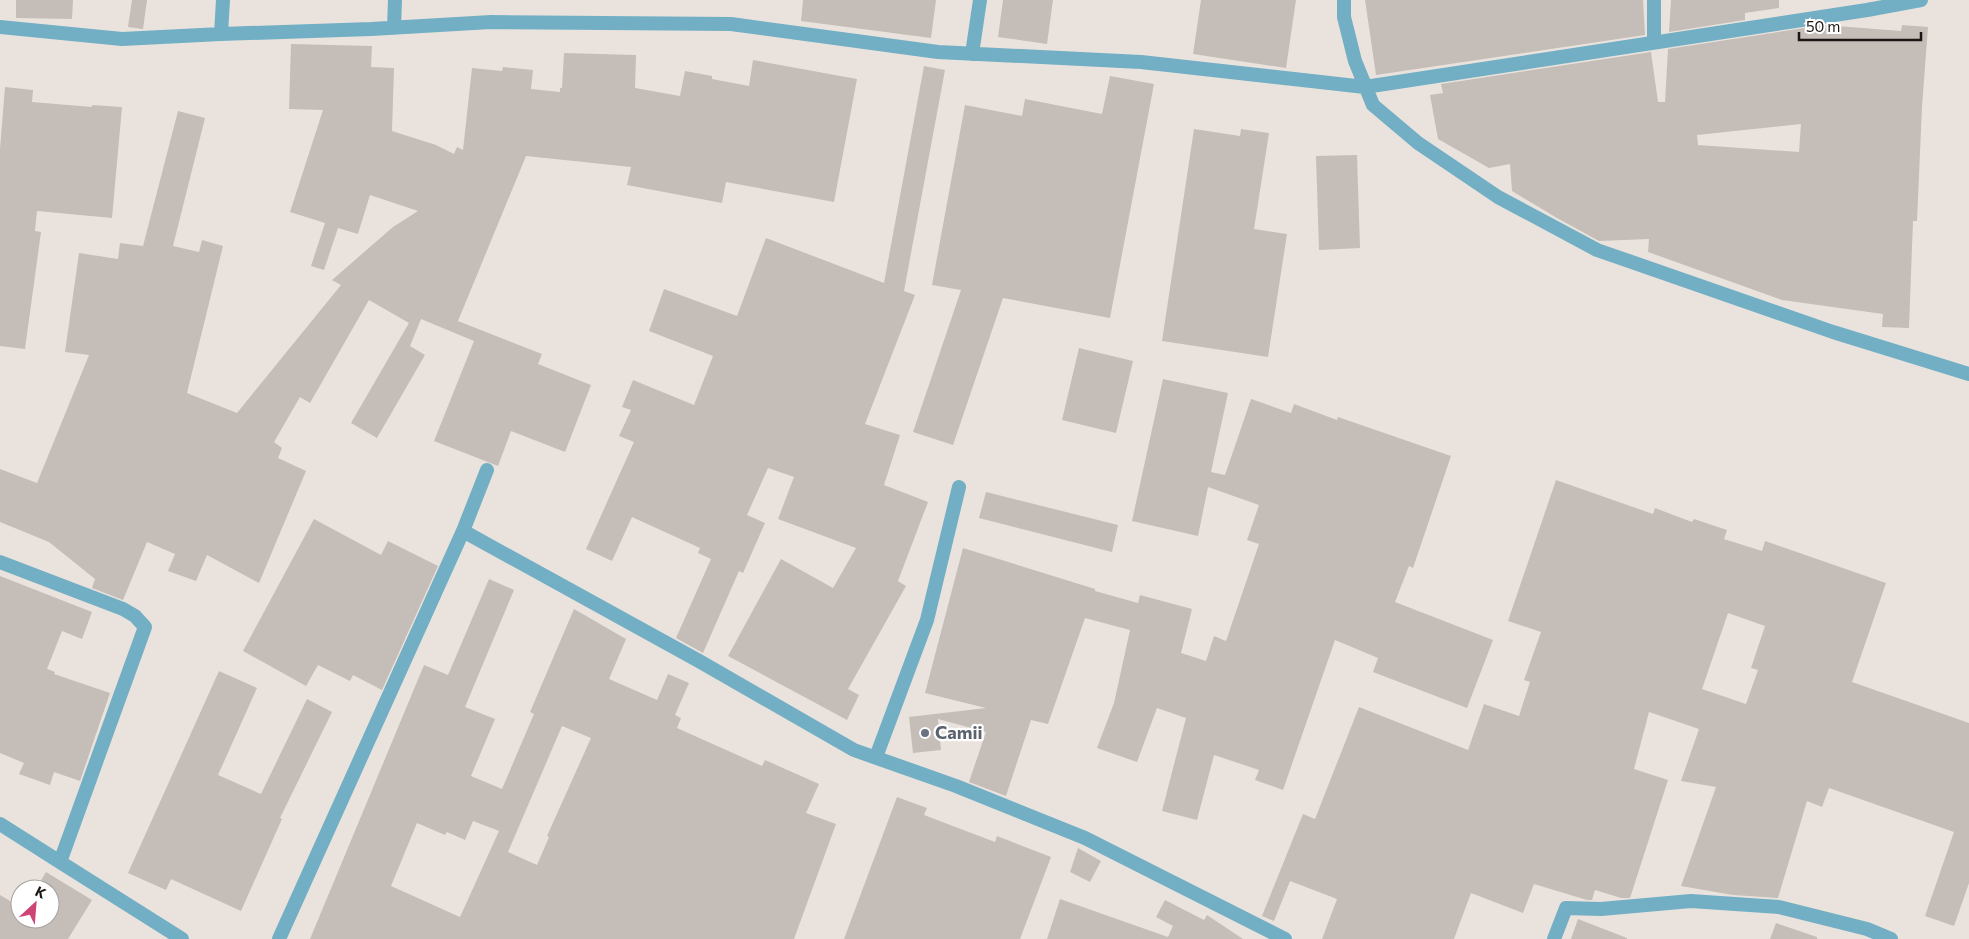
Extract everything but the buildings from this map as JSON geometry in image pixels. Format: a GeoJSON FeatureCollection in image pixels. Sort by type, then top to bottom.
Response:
{"type":"FeatureCollection","features":[{"type":"Feature","properties":{"kind":"street"},"geometry":{"type":"LineString","coordinates":[[221,34],[223,0]]}},
{"type":"Feature","properties":{"kind":"street"},"geometry":{"type":"LineString","coordinates":[[394,28],[396,0]]}},
{"type":"Feature","properties":{"kind":"street"},"geometry":{"type":"LineString","coordinates":[[972,54],[980,0]]}},
{"type":"Feature","properties":{"kind":"street"},"geometry":{"type":"LineString","coordinates":[[1344,0],[1344,17],[1355,61],[1373,105],[1418,143],[1498,197],[1598,250],[1833,332],[1969,374]]}},
{"type":"Feature","properties":{"kind":"street"},"geometry":{"type":"LineString","coordinates":[[1654,0],[1654,42]]}},
{"type":"Feature","properties":{"kind":"street"},"geometry":{"type":"LineString","coordinates":[[0,27],[122,39],[492,22],[731,24],[938,52],[1141,62],[1365,87],[1867,10],[1921,0]]}},
{"type":"Feature","properties":{"kind":"street"},"geometry":{"type":"LineString","coordinates":[[279,939],[464,531],[487,470]]}},
{"type":"Feature","properties":{"kind":"street"},"geometry":{"type":"LineString","coordinates":[[876,757],[927,620],[959,487]]}},
{"type":"Feature","properties":{"kind":"street"},"geometry":{"type":"LineString","coordinates":[[464,531],[699,661],[854,750],[956,786],[1085,838],[1285,939]]}},
{"type":"Feature","properties":{"kind":"street"},"geometry":{"type":"LineString","coordinates":[[0,562],[123,609],[135,616],[145,627],[60,862]]}},
{"type":"Feature","properties":{"kind":"street"},"geometry":{"type":"LineString","coordinates":[[0,824],[182,939]]}},
{"type":"Feature","properties":{"kind":"street"},"geometry":{"type":"LineString","coordinates":[[1554,939],[1566,908],[1601,908],[1691,901],[1779,907],[1868,929],[1892,939]]}},
{"type":"Feature","properties":{"kind":"place","name":"Camii"},"geometry":{"type":"Point","coordinates":[925,733]}}]}
